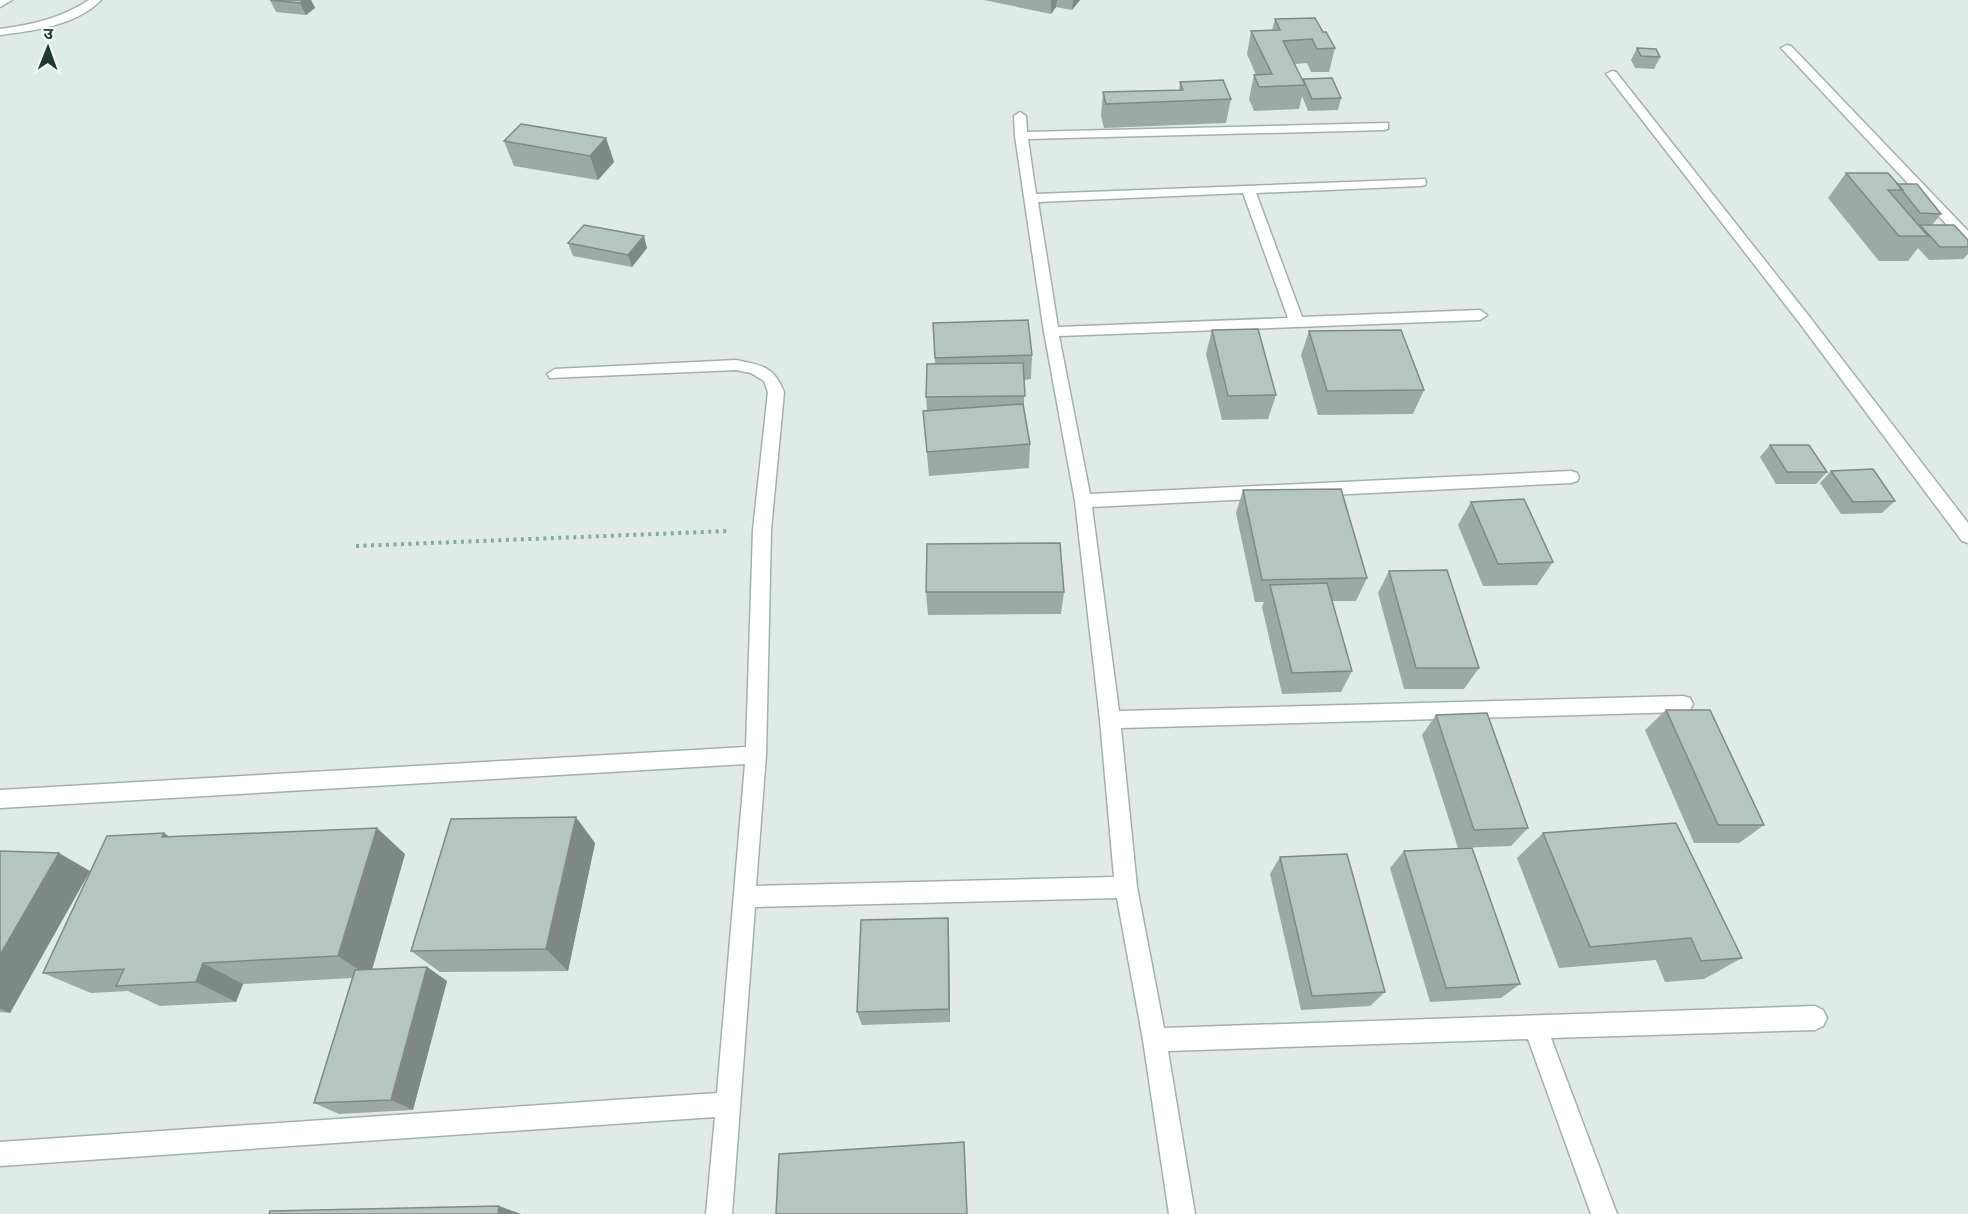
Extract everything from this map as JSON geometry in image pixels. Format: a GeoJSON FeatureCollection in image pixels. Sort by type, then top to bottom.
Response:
{"type":"FeatureCollection","features":[{"type":"Feature","properties":{"kind":"street"},"geometry":{"type":"LineString","coordinates":[[0,4],[8,0]]}},
{"type":"Feature","properties":{"kind":"street"},"geometry":{"type":"LineString","coordinates":[[0,33],[43,26],[65,18],[96,0]]}},
{"type":"Feature","properties":{"kind":"street"},"geometry":{"type":"LineString","coordinates":[[1787,48],[1968,239]]}},
{"type":"Feature","properties":{"kind":"street"},"geometry":{"type":"LineString","coordinates":[[1612,74],[1803,318],[1968,536]]}},
{"type":"Feature","properties":{"kind":"street"},"geometry":{"type":"LineString","coordinates":[[1020,116],[1021,136],[1051,332],[1083,501],[1110,720],[1126,887],[1155,1040],[1182,1214]]}},
{"type":"Feature","properties":{"kind":"street"},"geometry":{"type":"LineString","coordinates":[[1021,136],[1384,126]]}},
{"type":"Feature","properties":{"kind":"street"},"geometry":{"type":"LineString","coordinates":[[1030,198],[1420,182]]}},
{"type":"Feature","properties":{"kind":"street"},"geometry":{"type":"LineString","coordinates":[[1248,188],[1297,323]]}},
{"type":"Feature","properties":{"kind":"street"},"geometry":{"type":"LineString","coordinates":[[1051,332],[1480,315]]}},
{"type":"Feature","properties":{"kind":"street"},"geometry":{"type":"LineString","coordinates":[[555,374],[736,366],[755,369],[771,378],[776,392],[762,530],[756,755],[718,1214]]}},
{"type":"Feature","properties":{"kind":"street"},"geometry":{"type":"LineString","coordinates":[[1083,501],[1570,477]]}},
{"type":"Feature","properties":{"kind":"street"},"geometry":{"type":"LineString","coordinates":[[1110,720],[1683,704]]}},
{"type":"Feature","properties":{"kind":"street"},"geometry":{"type":"LineString","coordinates":[[0,799],[756,755]]}},
{"type":"Feature","properties":{"kind":"street"},"geometry":{"type":"LineString","coordinates":[[744,897],[1126,887]]}},
{"type":"Feature","properties":{"kind":"street"},"geometry":{"type":"LineString","coordinates":[[1155,1040],[1815,1018]]}},
{"type":"Feature","properties":{"kind":"street"},"geometry":{"type":"LineString","coordinates":[[1536,1029],[1604,1214]]}},
{"type":"Feature","properties":{"kind":"street"},"geometry":{"type":"LineString","coordinates":[[0,1154],[727,1104]]}},
{"type":"Feature","properties":{"kind":"path"},"geometry":{"type":"LineString","coordinates":[[356,546],[762,530]]}},
{"type":"Feature","properties":{"kind":"building"},"geometry":{"type":"Polygon","coordinates":[[[270,0],[304,0],[300,3],[270,0]]]}},
{"type":"Feature","properties":{"kind":"building"},"geometry":{"type":"Polygon","coordinates":[[[1315,18],[1335,48],[1317,49],[1312,39],[1283,41],[1305,85],[1259,87],[1254,75],[1272,74],[1251,31],[1280,30],[1275,19],[1315,18]]]}},
{"type":"Feature","properties":{"kind":"building"},"geometry":{"type":"Polygon","coordinates":[[[1637,48],[1656,49],[1660,57],[1641,56],[1637,48]]]}},
{"type":"Feature","properties":{"kind":"building"},"geometry":{"type":"Polygon","coordinates":[[[1332,78],[1341,98],[1312,99],[1303,79],[1332,78]]]}},
{"type":"Feature","properties":{"kind":"building"},"geometry":{"type":"Polygon","coordinates":[[[1223,80],[1231,99],[1106,104],[1103,92],[1183,90],[1180,82],[1223,80]]]}},
{"type":"Feature","properties":{"kind":"building"},"geometry":{"type":"Polygon","coordinates":[[[521,124],[606,138],[590,156],[504,141],[521,124]]]}},
{"type":"Feature","properties":{"kind":"building"},"geometry":{"type":"Polygon","coordinates":[[[1846,173],[1888,173],[1903,190],[1888,190],[1928,236],[1899,236],[1846,173]]]}},
{"type":"Feature","properties":{"kind":"building"},"geometry":{"type":"Polygon","coordinates":[[[1897,184],[1917,184],[1941,214],[1920,213],[1897,184]]]}},
{"type":"Feature","properties":{"kind":"building"},"geometry":{"type":"Polygon","coordinates":[[[584,225],[644,236],[628,255],[568,243],[584,225]]]}},
{"type":"Feature","properties":{"kind":"building"},"geometry":{"type":"Polygon","coordinates":[[[1920,225],[1954,225],[1968,240],[1968,247],[1940,247],[1920,225]]]}},
{"type":"Feature","properties":{"kind":"building"},"geometry":{"type":"Polygon","coordinates":[[[1028,320],[1032,355],[935,358],[933,323],[1028,320]]]}},
{"type":"Feature","properties":{"kind":"building"},"geometry":{"type":"Polygon","coordinates":[[[1258,329],[1276,395],[1228,396],[1212,330],[1258,329]]]}},
{"type":"Feature","properties":{"kind":"building"},"geometry":{"type":"Polygon","coordinates":[[[1401,330],[1424,390],[1327,391],[1309,331],[1401,330]]]}},
{"type":"Feature","properties":{"kind":"building"},"geometry":{"type":"Polygon","coordinates":[[[1023,363],[1025,396],[926,397],[927,364],[1023,363]]]}},
{"type":"Feature","properties":{"kind":"building"},"geometry":{"type":"Polygon","coordinates":[[[1023,404],[1030,444],[927,452],[923,411],[1023,404]]]}},
{"type":"Feature","properties":{"kind":"building"},"geometry":{"type":"Polygon","coordinates":[[[1770,445],[1809,445],[1827,472],[1787,472],[1770,445]]]}},
{"type":"Feature","properties":{"kind":"building"},"geometry":{"type":"Polygon","coordinates":[[[1873,469],[1895,501],[1853,502],[1831,471],[1873,469]]]}},
{"type":"Feature","properties":{"kind":"building"},"geometry":{"type":"Polygon","coordinates":[[[1341,489],[1367,578],[1262,580],[1243,490],[1341,489]]]}},
{"type":"Feature","properties":{"kind":"building"},"geometry":{"type":"Polygon","coordinates":[[[1524,499],[1553,562],[1498,564],[1471,502],[1524,499]]]}},
{"type":"Feature","properties":{"kind":"building"},"geometry":{"type":"Polygon","coordinates":[[[1060,543],[1064,592],[926,592],[927,544],[1060,543]]]}},
{"type":"Feature","properties":{"kind":"building"},"geometry":{"type":"Polygon","coordinates":[[[1447,570],[1479,668],[1416,668],[1389,571],[1447,570]]]}},
{"type":"Feature","properties":{"kind":"building"},"geometry":{"type":"Polygon","coordinates":[[[1327,583],[1352,671],[1292,673],[1270,585],[1327,583]]]}},
{"type":"Feature","properties":{"kind":"building"},"geometry":{"type":"Polygon","coordinates":[[[1666,710],[1710,710],[1764,825],[1718,825],[1666,710]]]}},
{"type":"Feature","properties":{"kind":"building"},"geometry":{"type":"Polygon","coordinates":[[[1487,713],[1528,828],[1474,830],[1436,715],[1487,713]]]}},
{"type":"Feature","properties":{"kind":"building"},"geometry":{"type":"Polygon","coordinates":[[[576,817],[546,949],[411,951],[451,819],[576,817]]]}},
{"type":"Feature","properties":{"kind":"building"},"geometry":{"type":"Polygon","coordinates":[[[1676,823],[1742,958],[1701,961],[1691,938],[1590,947],[1543,833],[1676,823]]]}},
{"type":"Feature","properties":{"kind":"building"},"geometry":{"type":"Polygon","coordinates":[[[377,828],[338,956],[203,963],[196,982],[116,986],[124,969],[43,973],[107,836],[164,833],[162,837],[377,828]]]}},
{"type":"Feature","properties":{"kind":"building"},"geometry":{"type":"Polygon","coordinates":[[[1472,848],[1520,984],[1446,988],[1404,851],[1472,848]]]}},
{"type":"Feature","properties":{"kind":"building"},"geometry":{"type":"Polygon","coordinates":[[[0,851],[59,853],[0,955],[0,851]]]}},
{"type":"Feature","properties":{"kind":"building"},"geometry":{"type":"Polygon","coordinates":[[[1347,854],[1385,992],[1312,996],[1280,857],[1347,854]]]}},
{"type":"Feature","properties":{"kind":"building"},"geometry":{"type":"Polygon","coordinates":[[[948,918],[949,1009],[857,1012],[861,920],[948,918]]]}},
{"type":"Feature","properties":{"kind":"building"},"geometry":{"type":"Polygon","coordinates":[[[427,967],[391,1100],[314,1103],[355,970],[427,967]]]}},
{"type":"Feature","properties":{"kind":"building"},"geometry":{"type":"Polygon","coordinates":[[[964,1142],[967,1214],[776,1214],[779,1154],[964,1142]]]}},
{"type":"Feature","properties":{"kind":"building"},"geometry":{"type":"Polygon","coordinates":[[[499,1206],[498,1214],[269,1214],[270,1211],[499,1206]]]}}]}
